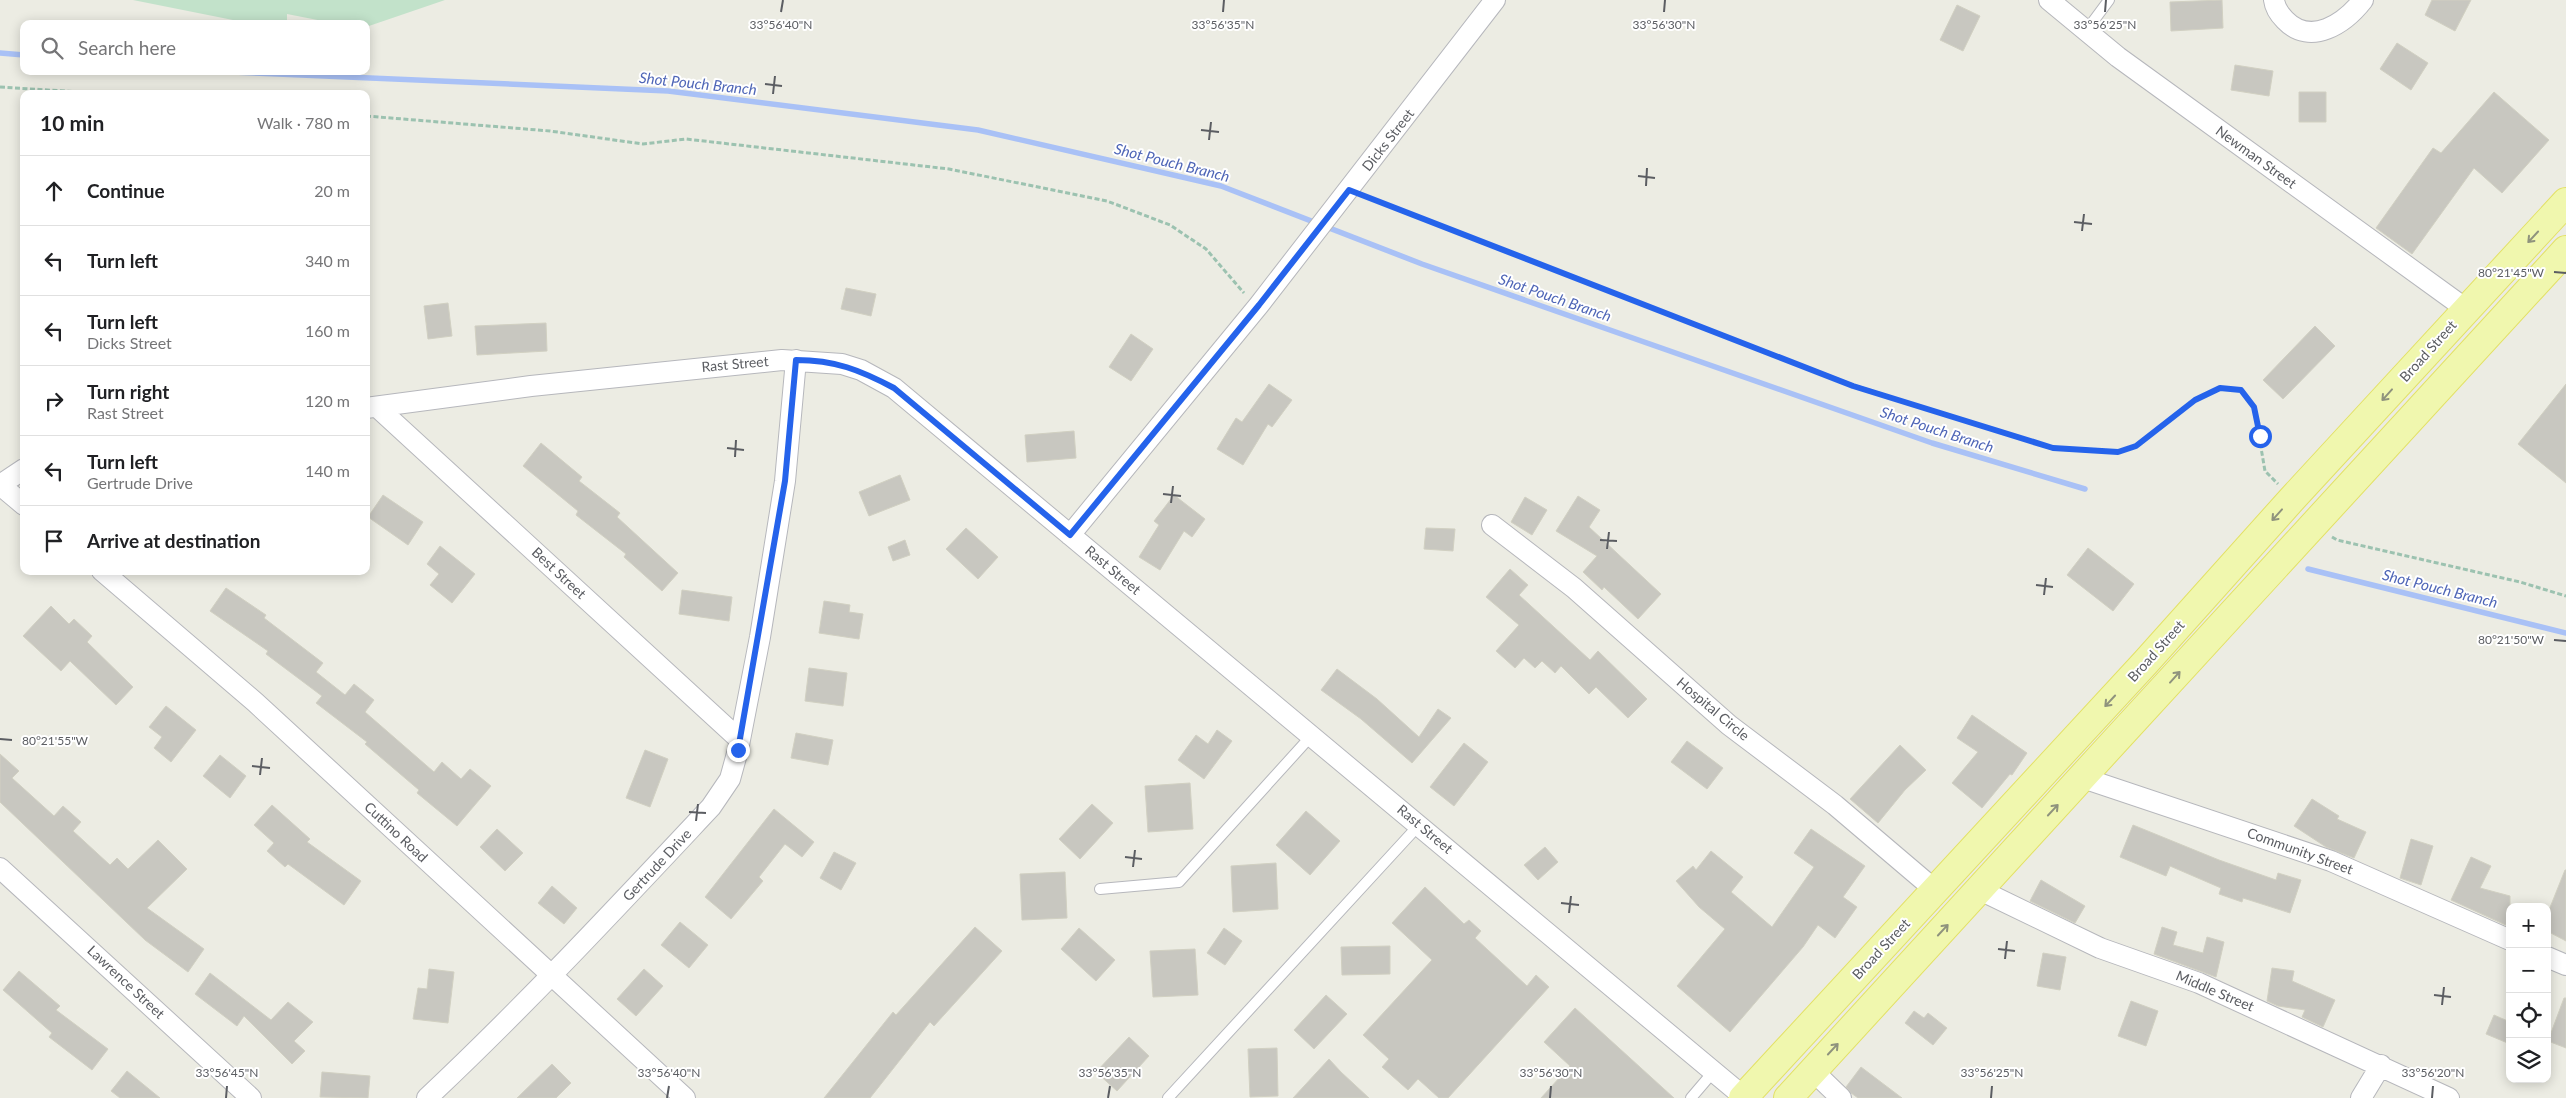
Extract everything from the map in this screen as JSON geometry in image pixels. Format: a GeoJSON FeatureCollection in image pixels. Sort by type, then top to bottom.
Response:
{"type":"FeatureCollection","features":[{"type":"Feature","properties":{"kind":"main road","name":"Broad Street"},"geometry":{"type":"LineString","coordinates":[[1744,1097],[2139,670],[2466,309],[2566,202]]}},
{"type":"Feature","properties":{"kind":"main road"},"geometry":{"type":"LineString","coordinates":[[1788,1098],[2084,778],[2300,537],[2563,259]]}},
{"type":"Feature","properties":{"kind":"street","name":"Dicks Street"},"geometry":{"type":"LineString","coordinates":[[1070,535],[1294,260],[1495,0]]}},
{"type":"Feature","properties":{"kind":"street","name":"Newman Street"},"geometry":{"type":"LineString","coordinates":[[2049,0],[2118,57],[2466,309]]}},
{"type":"Feature","properties":{"kind":"street"},"geometry":{"type":"LineString","coordinates":[[2274,0],[2280,15],[2288,24],[2304,31],[2321,32],[2337,26],[2354,12],[2363,0]]}},
{"type":"Feature","properties":{"kind":"street","name":"Rast Street"},"geometry":{"type":"LineString","coordinates":[[372,407],[654,372],[796,360],[842,364],[862,370],[894,388],[1744,1097]]}},
{"type":"Feature","properties":{"kind":"street","name":"Gertrude Drive"},"geometry":{"type":"LineString","coordinates":[[427,1098],[552,975],[711,807],[730,779],[740,740],[785,481],[796,360]]}},
{"type":"Feature","properties":{"kind":"street","name":"Best Street"},"geometry":{"type":"LineString","coordinates":[[372,407],[740,740]]}},
{"type":"Feature","properties":{"kind":"street"},"geometry":{"type":"LineString","coordinates":[[20,472],[0,485],[20,502]]}},
{"type":"Feature","properties":{"kind":"street","name":"Hospital Circle"},"geometry":{"type":"LineString","coordinates":[[1492,525],[1574,588],[1729,725],[1828,799],[1936,890]]}},
{"type":"Feature","properties":{"kind":"street","name":"Cuttino Road"},"geometry":{"type":"LineString","coordinates":[[107,575],[256,702],[685,1098]]}},
{"type":"Feature","properties":{"kind":"street","name":"Community Street"},"geometry":{"type":"LineString","coordinates":[[2084,778],[2331,861],[2506,938]]}},
{"type":"Feature","properties":{"kind":"street","name":"Lawrence Street"},"geometry":{"type":"LineString","coordinates":[[0,868],[251,1098]]}},
{"type":"Feature","properties":{"kind":"street","name":"Middle Street"},"geometry":{"type":"LineString","coordinates":[[1980,890],[2100,948],[2200,983],[2449,1098]]}},
{"type":"Feature","properties":{"kind":"street"},"geometry":{"type":"LineString","coordinates":[[2551,958],[2566,965]]}},
{"type":"Feature","properties":{"kind":"street"},"geometry":{"type":"LineString","coordinates":[[2361,1098],[2381,1065]]}},
{"type":"Feature","properties":{"kind":"street"},"geometry":{"type":"LineString","coordinates":[[1813,1071],[1841,1098]]}},
{"type":"Feature","properties":{"kind":"lane"},"geometry":{"type":"LineString","coordinates":[[2086,31],[2108,0]]}},
{"type":"Feature","properties":{"kind":"lane"},"geometry":{"type":"LineString","coordinates":[[1100,889],[1179,882],[1312,736]]}},
{"type":"Feature","properties":{"kind":"lane"},"geometry":{"type":"LineString","coordinates":[[1168,1098],[1419,825]]}},
{"type":"Feature","properties":{"kind":"lane"},"geometry":{"type":"LineString","coordinates":[[1691,1098],[1714,1071]]}},
{"type":"Feature","properties":{"kind":"path"},"geometry":{"type":"LineString","coordinates":[[0,87],[48,90]]}},
{"type":"Feature","properties":{"kind":"path"},"geometry":{"type":"LineString","coordinates":[[370,116],[550,131],[643,144],[686,139],[949,169],[1107,201],[1170,225],[1206,249],[1246,295]]}},
{"type":"Feature","properties":{"kind":"path"},"geometry":{"type":"LineString","coordinates":[[1343,198],[1853,386],[2053,448],[2118,452],[2136,446],[2203,396],[2220,388],[2241,390],[2254,407],[2265,471],[2285,492]]}},
{"type":"Feature","properties":{"kind":"path"},"geometry":{"type":"LineString","coordinates":[[2328,534],[2337,540],[2520,582],[2566,596]]}},
{"type":"Feature","properties":{"kind":"green space"},"geometry":{"type":"Polygon","coordinates":[[[133,0],[445,0],[370,26],[370,20],[318,20],[287,14],[287,20],[233,20],[133,0]]]}},
{"type":"Feature","properties":{"kind":"building"},"geometry":{"type":"Polygon","coordinates":[[[2222,0],[2223,28],[2171,31],[2170,2],[2222,0]]]}},
{"type":"Feature","properties":{"kind":"building"},"geometry":{"type":"Polygon","coordinates":[[[2432,0],[2471,0],[2455,31],[2425,15],[2432,0]]]}},
{"type":"Feature","properties":{"kind":"building"},"geometry":{"type":"Polygon","coordinates":[[[1957,5],[1980,16],[1963,51],[1940,40],[1957,5]]]}},
{"type":"Feature","properties":{"kind":"building"},"geometry":{"type":"Polygon","coordinates":[[[2397,43],[2428,63],[2411,90],[2380,69],[2397,43]]]}},
{"type":"Feature","properties":{"kind":"building"},"geometry":{"type":"Polygon","coordinates":[[[2235,65],[2273,71],[2269,96],[2231,90],[2235,65]]]}},
{"type":"Feature","properties":{"kind":"building"},"geometry":{"type":"Polygon","coordinates":[[[2299,92],[2326,92],[2326,122],[2299,122],[2299,92]]]}},
{"type":"Feature","properties":{"kind":"building"},"geometry":{"type":"Polygon","coordinates":[[[2494,92],[2549,140],[2502,193],[2474,168],[2412,254],[2376,228],[2433,148],[2441,153],[2494,92]]]}},
{"type":"Feature","properties":{"kind":"building"},"geometry":{"type":"Polygon","coordinates":[[[846,288],[876,294],[871,316],[841,309],[846,288]]]}},
{"type":"Feature","properties":{"kind":"building"},"geometry":{"type":"Polygon","coordinates":[[[448,303],[452,336],[428,339],[424,306],[448,303]]]}},
{"type":"Feature","properties":{"kind":"building"},"geometry":{"type":"Polygon","coordinates":[[[546,323],[547,351],[477,355],[475,326],[546,323]]]}},
{"type":"Feature","properties":{"kind":"building"},"geometry":{"type":"Polygon","coordinates":[[[2315,326],[2335,346],[2283,399],[2263,380],[2315,326]]]}},
{"type":"Feature","properties":{"kind":"building"},"geometry":{"type":"Polygon","coordinates":[[[1131,334],[1153,349],[1131,381],[1109,367],[1131,334]]]}},
{"type":"Feature","properties":{"kind":"building"},"geometry":{"type":"Polygon","coordinates":[[[1269,384],[1292,400],[1272,427],[1268,424],[1243,465],[1217,449],[1236,418],[1242,422],[1269,384]]]}},
{"type":"Feature","properties":{"kind":"building"},"geometry":{"type":"Polygon","coordinates":[[[2566,384],[2566,483],[2518,444],[2566,384]]]}},
{"type":"Feature","properties":{"kind":"building"},"geometry":{"type":"Polygon","coordinates":[[[1074,431],[1076,458],[1027,462],[1025,435],[1074,431]]]}},
{"type":"Feature","properties":{"kind":"building"},"geometry":{"type":"Polygon","coordinates":[[[541,443],[582,477],[579,481],[620,513],[617,517],[678,573],[662,591],[624,557],[626,554],[576,515],[578,511],[523,466],[541,443]]]}},
{"type":"Feature","properties":{"kind":"building"},"geometry":{"type":"Polygon","coordinates":[[[900,475],[910,500],[869,516],[859,492],[900,475]]]}},
{"type":"Feature","properties":{"kind":"building"},"geometry":{"type":"Polygon","coordinates":[[[383,495],[423,522],[408,545],[370,518],[370,514],[383,495]]]}},
{"type":"Feature","properties":{"kind":"building"},"geometry":{"type":"Polygon","coordinates":[[[1174,495],[1205,519],[1192,537],[1184,531],[1160,570],[1139,557],[1159,525],[1154,521],[1174,495]]]}},
{"type":"Feature","properties":{"kind":"building"},"geometry":{"type":"Polygon","coordinates":[[[1578,496],[1600,510],[1589,527],[1661,594],[1638,619],[1604,587],[1602,590],[1583,572],[1597,556],[1556,531],[1578,496]]]}},
{"type":"Feature","properties":{"kind":"building"},"geometry":{"type":"Polygon","coordinates":[[[1525,497],[1547,510],[1532,535],[1511,522],[1525,497]]]}},
{"type":"Feature","properties":{"kind":"building"},"geometry":{"type":"Polygon","coordinates":[[[966,528],[998,557],[978,579],[946,549],[966,528]]]}},
{"type":"Feature","properties":{"kind":"building"},"geometry":{"type":"Polygon","coordinates":[[[1426,528],[1455,529],[1453,551],[1424,549],[1426,528]]]}},
{"type":"Feature","properties":{"kind":"building"},"geometry":{"type":"Polygon","coordinates":[[[905,540],[910,555],[893,561],[888,547],[905,540]]]}},
{"type":"Feature","properties":{"kind":"building"},"geometry":{"type":"Polygon","coordinates":[[[440,546],[475,574],[452,603],[430,585],[439,574],[427,564],[440,546]]]}},
{"type":"Feature","properties":{"kind":"building"},"geometry":{"type":"Polygon","coordinates":[[[2088,548],[2134,584],[2113,611],[2067,575],[2088,548]]]}},
{"type":"Feature","properties":{"kind":"building"},"geometry":{"type":"Polygon","coordinates":[[[1510,569],[1528,585],[1519,595],[1590,660],[1598,651],[1647,699],[1628,718],[1596,687],[1589,694],[1561,666],[1555,673],[1542,661],[1535,668],[1524,658],[1515,668],[1496,651],[1519,625],[1486,597],[1510,569]]]}},
{"type":"Feature","properties":{"kind":"building"},"geometry":{"type":"Polygon","coordinates":[[[226,588],[266,615],[264,618],[323,663],[316,672],[345,695],[354,684],[374,700],[365,712],[434,772],[442,762],[461,779],[470,769],[491,786],[457,826],[417,793],[419,790],[365,744],[367,742],[316,703],[322,696],[266,654],[268,651],[210,611],[226,588]]]}},
{"type":"Feature","properties":{"kind":"building"},"geometry":{"type":"Polygon","coordinates":[[[682,590],[732,597],[729,621],[679,614],[682,590]]]}},
{"type":"Feature","properties":{"kind":"building"},"geometry":{"type":"Polygon","coordinates":[[[824,601],[850,605],[849,612],[863,614],[859,639],[819,633],[824,601]]]}},
{"type":"Feature","properties":{"kind":"building"},"geometry":{"type":"Polygon","coordinates":[[[51,606],[69,624],[74,619],[92,636],[87,642],[133,687],[116,705],[70,661],[61,671],[23,636],[51,606]]]}},
{"type":"Feature","properties":{"kind":"building"},"geometry":{"type":"Polygon","coordinates":[[[809,668],[847,673],[843,706],[805,701],[809,668]]]}},
{"type":"Feature","properties":{"kind":"building"},"geometry":{"type":"Polygon","coordinates":[[[1337,669],[1377,699],[1419,737],[1438,709],[1451,718],[1412,763],[1361,719],[1321,690],[1337,669]]]}},
{"type":"Feature","properties":{"kind":"building"},"geometry":{"type":"Polygon","coordinates":[[[166,706],[196,730],[171,762],[154,748],[162,737],[149,727],[166,706]]]}},
{"type":"Feature","properties":{"kind":"building"},"geometry":{"type":"Polygon","coordinates":[[[1972,715],[2027,753],[2012,775],[2010,774],[1982,808],[1952,783],[1978,752],[1957,738],[1972,715]]]}},
{"type":"Feature","properties":{"kind":"building"},"geometry":{"type":"Polygon","coordinates":[[[1217,730],[1232,741],[1204,779],[1178,760],[1196,735],[1208,744],[1217,730]]]}},
{"type":"Feature","properties":{"kind":"building"},"geometry":{"type":"Polygon","coordinates":[[[796,733],[833,740],[828,765],[791,758],[796,733]]]}},
{"type":"Feature","properties":{"kind":"building"},"geometry":{"type":"Polygon","coordinates":[[[1687,741],[1723,768],[1707,789],[1671,762],[1687,741]]]}},
{"type":"Feature","properties":{"kind":"building"},"geometry":{"type":"Polygon","coordinates":[[[1464,743],[1488,762],[1454,806],[1430,787],[1464,743]]]}},
{"type":"Feature","properties":{"kind":"building"},"geometry":{"type":"Polygon","coordinates":[[[1900,745],[1926,770],[1905,790],[1878,823],[1850,799],[1900,745]]]}},
{"type":"Feature","properties":{"kind":"building"},"geometry":{"type":"Polygon","coordinates":[[[645,750],[668,759],[650,807],[626,798],[645,750]]]}},
{"type":"Feature","properties":{"kind":"building"},"geometry":{"type":"Polygon","coordinates":[[[0,754],[19,771],[12,778],[54,816],[63,806],[81,822],[73,831],[110,865],[117,858],[128,869],[158,840],[187,869],[147,908],[204,949],[188,972],[145,940],[0,802],[0,754]]]}},
{"type":"Feature","properties":{"kind":"building"},"geometry":{"type":"Polygon","coordinates":[[[220,755],[246,776],[230,798],[203,776],[220,755]]]}},
{"type":"Feature","properties":{"kind":"building"},"geometry":{"type":"Polygon","coordinates":[[[1190,783],[1193,829],[1148,832],[1145,786],[1190,783]]]}},
{"type":"Feature","properties":{"kind":"building"},"geometry":{"type":"Polygon","coordinates":[[[2312,799],[2339,816],[2337,819],[2366,832],[2354,858],[2326,847],[2294,826],[2312,799]]]}},
{"type":"Feature","properties":{"kind":"building"},"geometry":{"type":"Polygon","coordinates":[[[1092,804],[1113,823],[1080,859],[1059,839],[1092,804]]]}},
{"type":"Feature","properties":{"kind":"building"},"geometry":{"type":"Polygon","coordinates":[[[272,805],[310,839],[307,842],[361,881],[344,905],[288,864],[285,867],[267,851],[274,843],[254,825],[272,805]]]}},
{"type":"Feature","properties":{"kind":"building"},"geometry":{"type":"Polygon","coordinates":[[[774,809],[814,842],[802,857],[785,844],[759,877],[763,881],[731,919],[705,897],[774,809]]]}},
{"type":"Feature","properties":{"kind":"building"},"geometry":{"type":"Polygon","coordinates":[[[1306,811],[1340,841],[1310,875],[1276,845],[1306,811]]]}},
{"type":"Feature","properties":{"kind":"building"},"geometry":{"type":"Polygon","coordinates":[[[2133,825],[2219,860],[2276,880],[2278,873],[2301,880],[2290,913],[2243,898],[2242,902],[2219,894],[2221,888],[2170,866],[2166,876],[2120,857],[2133,825]]]}},
{"type":"Feature","properties":{"kind":"building"},"geometry":{"type":"Polygon","coordinates":[[[497,829],[523,853],[505,871],[480,847],[497,829]]]}},
{"type":"Feature","properties":{"kind":"building"},"geometry":{"type":"Polygon","coordinates":[[[1811,829],[1865,866],[1843,897],[1857,907],[1835,938],[1818,925],[1803,947],[1730,1032],[1677,986],[1725,929],[1699,907],[1676,881],[1693,866],[1696,870],[1711,851],[1743,877],[1731,892],[1772,927],[1814,867],[1794,853],[1811,829]]]}},
{"type":"Feature","properties":{"kind":"building"},"geometry":{"type":"Polygon","coordinates":[[[2411,839],[2433,846],[2421,885],[2400,878],[2411,839]]]}},
{"type":"Feature","properties":{"kind":"building"},"geometry":{"type":"Polygon","coordinates":[[[1545,847],[1558,862],[1538,880],[1524,865],[1545,847]]]}},
{"type":"Feature","properties":{"kind":"building"},"geometry":{"type":"Polygon","coordinates":[[[834,852],[856,863],[841,890],[820,878],[834,852]]]}},
{"type":"Feature","properties":{"kind":"building"},"geometry":{"type":"Polygon","coordinates":[[[2471,857],[2491,866],[2480,888],[2510,896],[2510,903],[2506,903],[2506,925],[2451,900],[2471,857]]]}},
{"type":"Feature","properties":{"kind":"building"},"geometry":{"type":"Polygon","coordinates":[[[1276,863],[1278,909],[1233,912],[1231,866],[1276,863]]]}},
{"type":"Feature","properties":{"kind":"building"},"geometry":{"type":"Polygon","coordinates":[[[2566,870],[2566,941],[2551,933],[2551,905],[2566,870]]]}},
{"type":"Feature","properties":{"kind":"building"},"geometry":{"type":"Polygon","coordinates":[[[1065,872],[1067,918],[1022,920],[1020,874],[1065,872]]]}},
{"type":"Feature","properties":{"kind":"building"},"geometry":{"type":"Polygon","coordinates":[[[2041,880],[2085,906],[2075,923],[2030,901],[2041,880]]]}},
{"type":"Feature","properties":{"kind":"building"},"geometry":{"type":"Polygon","coordinates":[[[552,886],[577,908],[564,924],[538,903],[552,886]]]}},
{"type":"Feature","properties":{"kind":"building"},"geometry":{"type":"Polygon","coordinates":[[[1425,887],[1464,924],[1469,920],[1481,931],[1475,938],[1527,986],[1536,975],[1549,987],[1448,1098],[1439,1098],[1418,1079],[1408,1090],[1382,1067],[1389,1059],[1363,1035],[1432,960],[1392,923],[1425,887]]]}},
{"type":"Feature","properties":{"kind":"building"},"geometry":{"type":"Polygon","coordinates":[[[680,922],[708,945],[689,968],[661,945],[680,922]]]}},
{"type":"Feature","properties":{"kind":"building"},"geometry":{"type":"Polygon","coordinates":[[[975,927],[1002,951],[934,1026],[930,1022],[870,1098],[824,1098],[893,1012],[896,1015],[975,927]]]}},
{"type":"Feature","properties":{"kind":"building"},"geometry":{"type":"Polygon","coordinates":[[[2162,927],[2177,932],[2173,945],[2203,953],[2207,937],[2224,942],[2216,977],[2154,954],[2162,927]]]}},
{"type":"Feature","properties":{"kind":"building"},"geometry":{"type":"Polygon","coordinates":[[[1079,928],[1115,960],[1096,981],[1061,949],[1079,928]]]}},
{"type":"Feature","properties":{"kind":"building"},"geometry":{"type":"Polygon","coordinates":[[[1224,928],[1242,941],[1225,965],[1207,953],[1224,928]]]}},
{"type":"Feature","properties":{"kind":"building"},"geometry":{"type":"Polygon","coordinates":[[[1390,946],[1390,974],[1342,975],[1341,947],[1390,946]]]}},
{"type":"Feature","properties":{"kind":"building"},"geometry":{"type":"Polygon","coordinates":[[[1195,949],[1198,995],[1153,997],[1150,951],[1195,949]]]}},
{"type":"Feature","properties":{"kind":"building"},"geometry":{"type":"Polygon","coordinates":[[[2043,953],[2066,957],[2060,990],[2037,986],[2043,953]]]}},
{"type":"Feature","properties":{"kind":"building"},"geometry":{"type":"Polygon","coordinates":[[[2272,968],[2294,971],[2292,981],[2335,1000],[2323,1027],[2302,1017],[2305,1010],[2278,1006],[2267,1001],[2272,968]]]}},
{"type":"Feature","properties":{"kind":"building"},"geometry":{"type":"Polygon","coordinates":[[[429,969],[454,972],[448,1023],[413,1019],[418,988],[427,989],[429,969]]]}},
{"type":"Feature","properties":{"kind":"building"},"geometry":{"type":"Polygon","coordinates":[[[644,969],[663,986],[636,1016],[617,999],[644,969]]]}},
{"type":"Feature","properties":{"kind":"building"},"geometry":{"type":"Polygon","coordinates":[[[19,971],[60,1006],[56,1010],[108,1049],[92,1070],[49,1037],[52,1033],[3,990],[19,971]]]}},
{"type":"Feature","properties":{"kind":"building"},"geometry":{"type":"Polygon","coordinates":[[[210,973],[271,1020],[288,1002],[313,1022],[294,1041],[305,1051],[292,1064],[244,1016],[237,1026],[195,994],[210,973]]]}},
{"type":"Feature","properties":{"kind":"building"},"geometry":{"type":"Polygon","coordinates":[[[1326,995],[1347,1014],[1314,1049],[1294,1030],[1326,995]]]}},
{"type":"Feature","properties":{"kind":"building"},"geometry":{"type":"Polygon","coordinates":[[[2564,998],[2566,998],[2566,1048],[2551,1042],[2551,1033],[2564,998]]]}},
{"type":"Feature","properties":{"kind":"building"},"geometry":{"type":"Polygon","coordinates":[[[2131,1001],[2158,1011],[2146,1046],[2118,1036],[2131,1001]]]}},
{"type":"Feature","properties":{"kind":"building"},"geometry":{"type":"Polygon","coordinates":[[[1575,1008],[1674,1098],[1541,1098],[1570,1066],[1544,1042],[1575,1008]]]}},
{"type":"Feature","properties":{"kind":"building"},"geometry":{"type":"Polygon","coordinates":[[[1914,1011],[1924,1018],[1928,1013],[1947,1028],[1933,1045],[1905,1023],[1914,1011]]]}},
{"type":"Feature","properties":{"kind":"building"},"geometry":{"type":"Polygon","coordinates":[[[2494,1015],[2506,1020],[2506,1042],[2486,1034],[2494,1015]]]}},
{"type":"Feature","properties":{"kind":"building"},"geometry":{"type":"Polygon","coordinates":[[[1129,1037],[1149,1056],[1117,1091],[1096,1072],[1129,1037]]]}},
{"type":"Feature","properties":{"kind":"building"},"geometry":{"type":"Polygon","coordinates":[[[1277,1048],[1278,1096],[1250,1097],[1248,1049],[1277,1048]]]}},
{"type":"Feature","properties":{"kind":"building"},"geometry":{"type":"Polygon","coordinates":[[[1329,1059],[1341,1072],[1369,1098],[1293,1098],[1329,1059]]]}},
{"type":"Feature","properties":{"kind":"building"},"geometry":{"type":"Polygon","coordinates":[[[552,1064],[571,1083],[556,1098],[517,1098],[552,1064]]]}},
{"type":"Feature","properties":{"kind":"building"},"geometry":{"type":"Polygon","coordinates":[[[1861,1067],[1902,1098],[1858,1098],[1851,1093],[1846,1087],[1861,1067]]]}},
{"type":"Feature","properties":{"kind":"building"},"geometry":{"type":"Polygon","coordinates":[[[127,1071],[160,1098],[120,1098],[111,1091],[127,1071]]]}},
{"type":"Feature","properties":{"kind":"building"},"geometry":{"type":"Polygon","coordinates":[[[322,1072],[370,1076],[368,1098],[320,1097],[322,1072]]]}},
{"type":"Feature","properties":{"kind":"waterway","name":"Shot Pouch Branch"},"geometry":{"type":"LineString","coordinates":[[0,53],[20,55]]}},
{"type":"Feature","properties":{"kind":"waterway","name":"Shot Pouch Branch"},"geometry":{"type":"LineString","coordinates":[[301,75],[668,91],[978,130],[1221,186],[1422,264],[1932,443],[2085,489]]}},
{"type":"Feature","properties":{"kind":"waterway","name":"Shot Pouch Branch"},"geometry":{"type":"LineString","coordinates":[[2308,569],[2566,633]]}},
{"type":"Feature","properties":{"kind":"route"},"geometry":{"type":"LineString","coordinates":[[738,750],[760,638],[785,481],[796,360],[842,364],[862,370],[894,388],[1070,535],[1259,305],[1349,190],[1853,386],[2053,448],[2118,452],[2136,446],[2195,400],[2220,388],[2241,390],[2254,407],[2260,436]]}}]}
